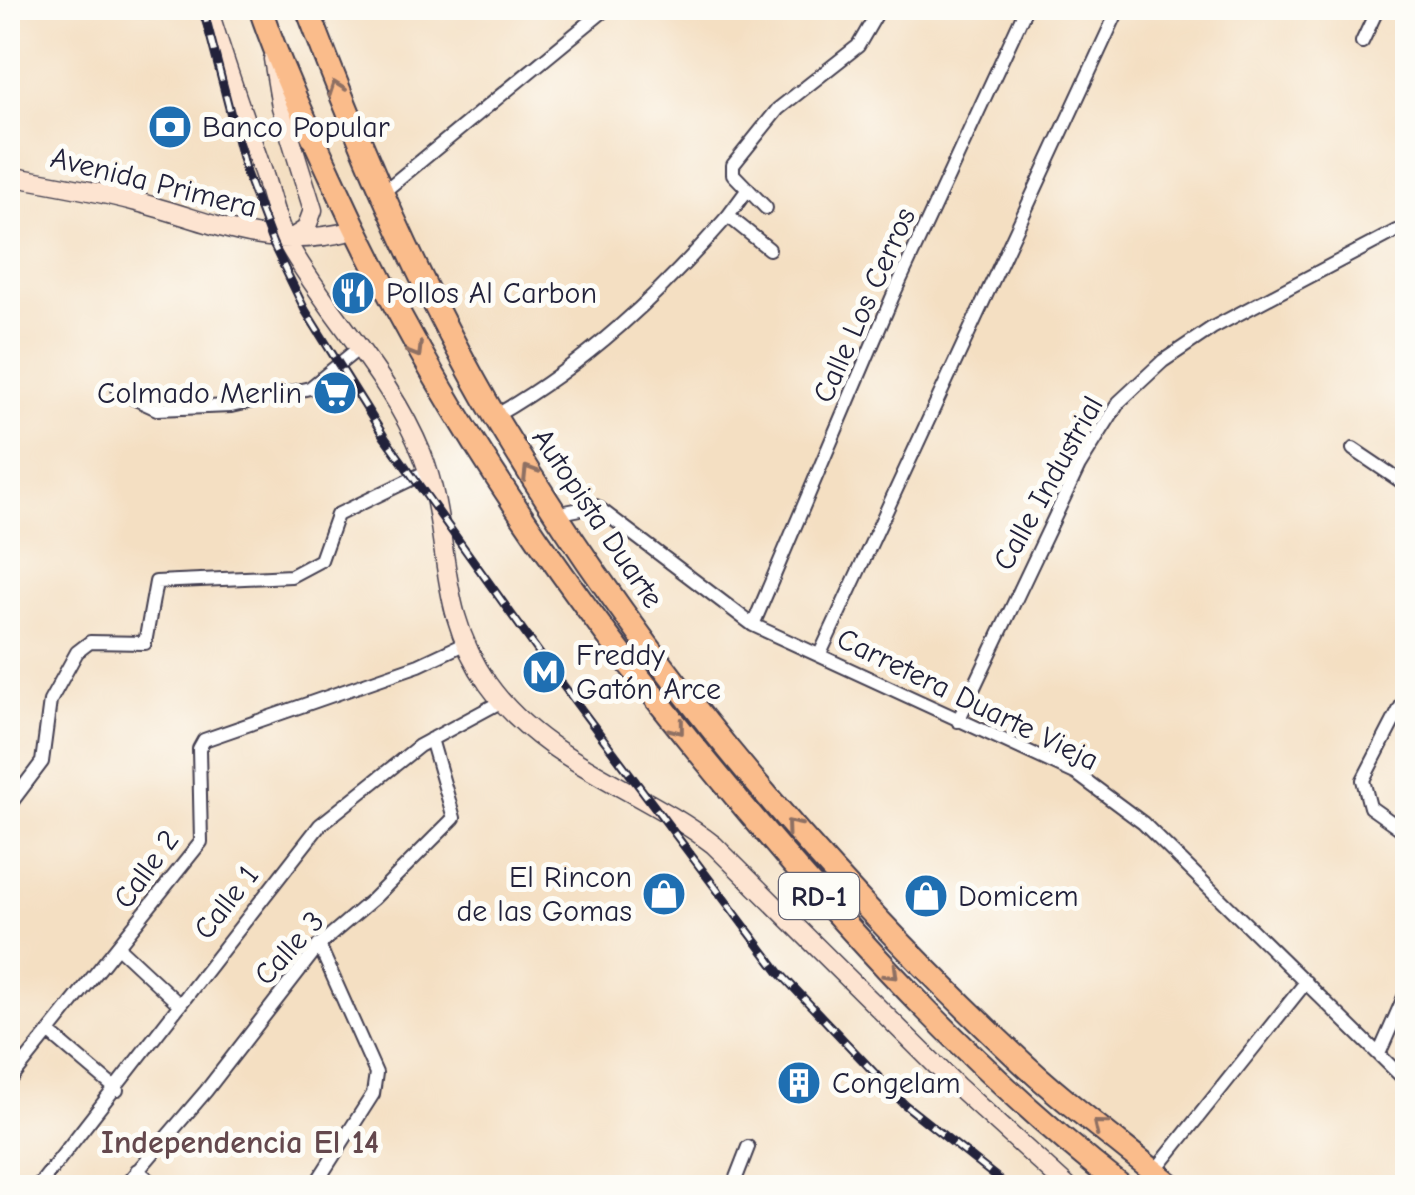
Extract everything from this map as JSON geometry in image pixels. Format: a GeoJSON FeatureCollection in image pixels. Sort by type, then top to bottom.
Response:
{"type":"FeatureCollection","features":[{"type":"Feature","properties":{"kind":"highway","name":"Autopista Duarte"},"geometry":{"type":"LineString","coordinates":[[313,15],[344,108],[382,193],[495,416],[556,514],[690,706],[845,888],[1014,1055],[1174,1188]]}},
{"type":"Feature","properties":{"kind":"highway","name":"Autopista Duarte"},"geometry":{"type":"LineString","coordinates":[[263,17],[355,230],[406,334],[522,522],[686,739],[844,925],[1026,1106],[1124,1188]]}},
{"type":"Feature","properties":{"kind":"street"},"geometry":{"type":"LineString","coordinates":[[208,8],[286,241],[386,382],[428,471],[452,612],[489,685],[550,746],[592,774],[681,820],[714,845],[957,1086],[1070,1188]]}},
{"type":"Feature","properties":{"kind":"street"},"geometry":{"type":"LineString","coordinates":[[382,193],[604,8]]}},
{"type":"Feature","properties":{"kind":"street"},"geometry":{"type":"LineString","coordinates":[[766,208],[733,174],[734,165],[778,110],[858,46],[880,8]]}},
{"type":"Feature","properties":{"kind":"street","name":"Calle Los Cerros"},"geometry":{"type":"LineString","coordinates":[[753,625],[892,298],[1026,8]]}},
{"type":"Feature","properties":{"kind":"street"},"geometry":{"type":"LineString","coordinates":[[820,654],[1119,8]]}},
{"type":"Feature","properties":{"kind":"street"},"geometry":{"type":"LineString","coordinates":[[1362,42],[1378,8]]}},
{"type":"Feature","properties":{"kind":"street","name":"Avenida Primera"},"geometry":{"type":"LineString","coordinates":[[263,17],[281,107],[313,210],[306,229],[286,241]]}},
{"type":"Feature","properties":{"kind":"street","name":"Avenida Primera"},"geometry":{"type":"LineString","coordinates":[[8,176],[138,202],[214,228],[286,241],[355,230]]}},
{"type":"Feature","properties":{"kind":"street"},"geometry":{"type":"LineString","coordinates":[[495,416],[553,383],[648,304],[748,189]]}},
{"type":"Feature","properties":{"kind":"street"},"geometry":{"type":"LineString","coordinates":[[728,216],[769,249]]}},
{"type":"Feature","properties":{"kind":"street","name":"Calle Industrial"},"geometry":{"type":"LineString","coordinates":[[958,721],[1079,466],[1118,402],[1163,361],[1212,328],[1396,231]]}},
{"type":"Feature","properties":{"kind":"street"},"geometry":{"type":"LineString","coordinates":[[118,390],[156,409],[231,406],[310,388],[359,348]]}},
{"type":"Feature","properties":{"kind":"street"},"geometry":{"type":"LineString","coordinates":[[1354,449],[1408,486]]}},
{"type":"Feature","properties":{"kind":"street"},"geometry":{"type":"LineString","coordinates":[[8,807],[42,762],[50,701],[78,652],[90,642],[145,642],[156,582],[291,576],[320,560],[338,515],[428,471]]}},
{"type":"Feature","properties":{"kind":"street","name":"Carretera Duarte Vieja"},"geometry":{"type":"LineString","coordinates":[[556,514],[596,506],[753,625],[1077,774],[1143,822],[1408,1084]]}},
{"type":"Feature","properties":{"kind":"street","name":"Calle 2"},"geometry":{"type":"LineString","coordinates":[[8,1084],[201,842],[199,748],[204,740],[420,665],[466,643]]}},
{"type":"Feature","properties":{"kind":"street"},"geometry":{"type":"LineString","coordinates":[[1408,693],[1363,780],[1370,807],[1408,834]]}},
{"type":"Feature","properties":{"kind":"street","name":"Calle 1"},"geometry":{"type":"LineString","coordinates":[[37,1188],[320,825],[363,787],[431,738],[504,700]]}},
{"type":"Feature","properties":{"kind":"street","name":"Calle 3"},"geometry":{"type":"LineString","coordinates":[[123,1188],[206,1091],[318,944],[373,899],[454,818],[431,738]]}},
{"type":"Feature","properties":{"kind":"street"},"geometry":{"type":"LineString","coordinates":[[313,1188],[373,1094],[376,1073],[318,944]]}},
{"type":"Feature","properties":{"kind":"street"},"geometry":{"type":"LineString","coordinates":[[119,948],[180,1005]]}},
{"type":"Feature","properties":{"kind":"street"},"geometry":{"type":"LineString","coordinates":[[1155,1171],[1306,982]]}},
{"type":"Feature","properties":{"kind":"street"},"geometry":{"type":"LineString","coordinates":[[1378,1054],[1408,988]]}},
{"type":"Feature","properties":{"kind":"street"},"geometry":{"type":"LineString","coordinates":[[51,1034],[117,1090]]}},
{"type":"Feature","properties":{"kind":"street"},"geometry":{"type":"LineString","coordinates":[[732,1188],[748,1147]]}},
{"type":"Feature","properties":{"kind":"street"},"geometry":{"type":"LineString","coordinates":[[137,1170],[159,1188]]}},
{"type":"Feature","properties":{"kind":"railway"},"geometry":{"type":"LineString","coordinates":[[203,8],[246,173],[273,244],[305,310],[385,438],[550,668],[779,972],[904,1104],[1010,1188]]}},
{"type":"Feature","properties":{"kind":"place","name":"Banco Popular"},"geometry":{"type":"Point","coordinates":[170,127]}},
{"type":"Feature","properties":{"kind":"place","name":"Pollos Al Carbon"},"geometry":{"type":"Point","coordinates":[353,293]}},
{"type":"Feature","properties":{"kind":"place","name":"Colmado Merlin"},"geometry":{"type":"Point","coordinates":[335,393]}},
{"type":"Feature","properties":{"kind":"place","name":"Freddy Gatón Arce"},"geometry":{"type":"Point","coordinates":[544,672]}},
{"type":"Feature","properties":{"kind":"place","name":"El Rincon de las Gomas"},"geometry":{"type":"Point","coordinates":[664,894]}},
{"type":"Feature","properties":{"kind":"place","name":"Domicem"},"geometry":{"type":"Point","coordinates":[926,896]}},
{"type":"Feature","properties":{"kind":"place","name":"Congelam"},"geometry":{"type":"Point","coordinates":[799,1083]}},
{"type":"Feature","properties":{"kind":"district","name":"Independencia El 14"},"geometry":{"type":"Point","coordinates":[240,1142]}}]}
